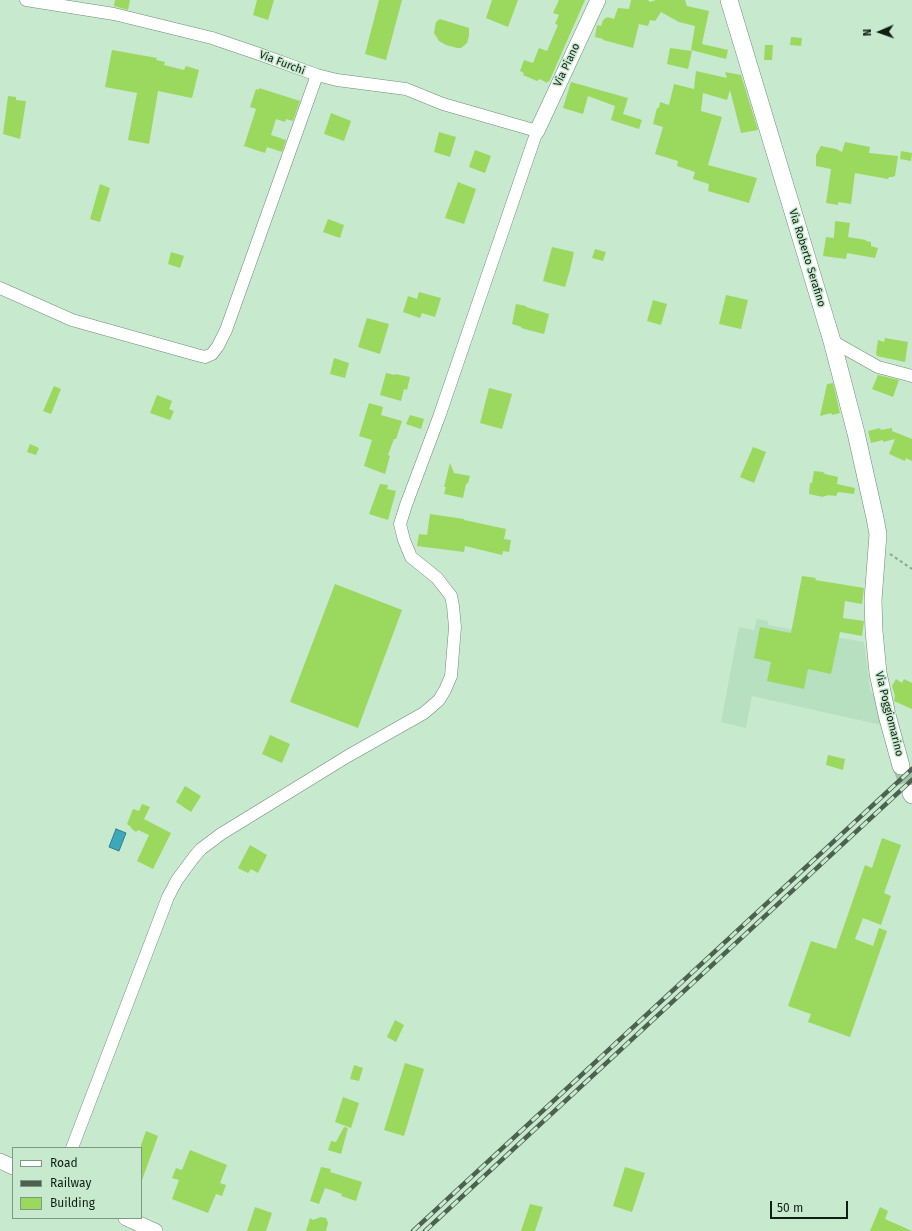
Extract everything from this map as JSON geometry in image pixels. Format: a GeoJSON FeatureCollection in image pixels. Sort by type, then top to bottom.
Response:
{"type":"FeatureCollection","features":[{"type":"Feature","properties":{"kind":"main road","name":"Via Roberto Serafino"},"geometry":{"type":"LineString","coordinates":[[729,0],[832,341],[876,518]]}},
{"type":"Feature","properties":{"kind":"main road","name":"Via Poggiomarino"},"geometry":{"type":"LineString","coordinates":[[876,518],[878,534],[873,600],[878,673],[886,716],[902,766]]}},
{"type":"Feature","properties":{"kind":"street","name":"Via Furchi"},"geometry":{"type":"LineString","coordinates":[[26,0],[114,14],[212,38],[317,76],[406,89],[443,104],[537,131]]}},
{"type":"Feature","properties":{"kind":"street","name":"Via Piano"},"geometry":{"type":"LineString","coordinates":[[537,131],[598,0]]}},
{"type":"Feature","properties":{"kind":"street"},"geometry":{"type":"LineString","coordinates":[[0,288],[72,320],[205,357],[212,354],[226,330],[317,76]]}},
{"type":"Feature","properties":{"kind":"street"},"geometry":{"type":"LineString","coordinates":[[72,1147],[168,897],[177,880],[194,857],[201,849],[221,834],[348,756],[424,713],[439,700],[445,690],[451,676],[455,627],[451,596],[437,578],[412,557],[404,540],[400,524],[444,403],[537,131]]}},
{"type":"Feature","properties":{"kind":"street"},"geometry":{"type":"LineString","coordinates":[[832,341],[878,367],[912,376]]}},
{"type":"Feature","properties":{"kind":"street"},"geometry":{"type":"LineString","coordinates":[[0,1161],[12,1167]]}},
{"type":"Feature","properties":{"kind":"street"},"geometry":{"type":"LineString","coordinates":[[128,1219],[155,1231]]}},
{"type":"Feature","properties":{"kind":"path"},"geometry":{"type":"LineString","coordinates":[[877,546],[912,569]]}},
{"type":"Feature","properties":{"kind":"shaded area"},"geometry":{"type":"Polygon","coordinates":[[[757,619],[768,621],[768,625],[864,642],[870,690],[875,698],[881,725],[752,696],[746,728],[721,722],[739,627],[754,630],[757,619]]]}},
{"type":"Feature","properties":{"kind":"water"},"geometry":{"type":"Polygon","coordinates":[[[116,829],[126,833],[119,851],[109,847],[116,829]]]}},
{"type":"Feature","properties":{"kind":"building"},"geometry":{"type":"Polygon","coordinates":[[[115,0],[130,0],[128,10],[114,6],[115,0]]]}},
{"type":"Feature","properties":{"kind":"building"},"geometry":{"type":"Polygon","coordinates":[[[257,0],[274,0],[268,20],[253,15],[257,0]]]}},
{"type":"Feature","properties":{"kind":"building"},"geometry":{"type":"Polygon","coordinates":[[[379,0],[402,0],[386,60],[365,54],[379,0]]]}},
{"type":"Feature","properties":{"kind":"building"},"geometry":{"type":"Polygon","coordinates":[[[492,0],[518,0],[508,27],[486,18],[492,0]]]}},
{"type":"Feature","properties":{"kind":"building"},"geometry":{"type":"Polygon","coordinates":[[[559,0],[585,0],[549,82],[548,81],[547,83],[540,79],[537,81],[523,75],[524,73],[520,71],[524,60],[533,63],[539,48],[547,51],[558,25],[555,24],[559,15],[553,13],[559,0]]]}},
{"type":"Feature","properties":{"kind":"building"},"geometry":{"type":"Polygon","coordinates":[[[631,0],[648,0],[650,2],[656,0],[685,0],[687,6],[709,11],[702,44],[728,50],[726,59],[691,50],[695,26],[679,22],[661,12],[655,21],[650,20],[648,26],[639,24],[633,48],[595,37],[597,25],[601,26],[603,20],[607,17],[614,19],[618,8],[629,9],[631,0]]]}},
{"type":"Feature","properties":{"kind":"building"},"geometry":{"type":"Polygon","coordinates":[[[440,19],[469,28],[467,43],[461,48],[457,48],[439,41],[434,33],[436,22],[440,19]]]}},
{"type":"Feature","properties":{"kind":"building"},"geometry":{"type":"Polygon","coordinates":[[[791,37],[802,38],[801,46],[790,45],[791,37]]]}},
{"type":"Feature","properties":{"kind":"building"},"geometry":{"type":"Polygon","coordinates":[[[765,45],[773,45],[772,60],[764,60],[765,45]]]}},
{"type":"Feature","properties":{"kind":"building"},"geometry":{"type":"Polygon","coordinates":[[[670,48],[692,51],[688,69],[667,64],[670,48]]]}},
{"type":"Feature","properties":{"kind":"building"},"geometry":{"type":"Polygon","coordinates":[[[112,50],[157,58],[156,60],[165,62],[164,65],[184,70],[186,66],[199,70],[192,98],[158,91],[149,144],[128,140],[137,93],[105,87],[112,50]]]}},
{"type":"Feature","properties":{"kind":"building"},"geometry":{"type":"Polygon","coordinates":[[[696,71],[727,78],[725,72],[741,75],[758,130],[741,133],[730,90],[727,100],[703,93],[701,111],[722,117],[708,165],[757,178],[749,203],[708,191],[709,184],[693,179],[695,172],[677,166],[678,161],[655,154],[663,127],[653,124],[657,108],[659,108],[660,102],[669,105],[674,84],[694,89],[696,71]]]}},
{"type":"Feature","properties":{"kind":"building"},"geometry":{"type":"Polygon","coordinates":[[[571,82],[628,98],[623,114],[642,120],[639,129],[611,120],[615,106],[588,96],[583,114],[563,108],[571,82]]]}},
{"type":"Feature","properties":{"kind":"building"},"geometry":{"type":"Polygon","coordinates":[[[259,88],[300,101],[293,121],[286,119],[285,122],[276,119],[271,135],[286,140],[282,152],[267,147],[265,153],[244,146],[256,109],[250,107],[256,89],[259,90],[259,88]]]}},
{"type":"Feature","properties":{"kind":"building"},"geometry":{"type":"Polygon","coordinates":[[[8,96],[16,97],[16,100],[26,101],[20,139],[3,134],[8,96]]]}},
{"type":"Feature","properties":{"kind":"building"},"geometry":{"type":"Polygon","coordinates":[[[331,113],[351,121],[344,141],[324,134],[331,113]]]}},
{"type":"Feature","properties":{"kind":"building"},"geometry":{"type":"Polygon","coordinates":[[[439,132],[456,137],[450,157],[434,152],[439,132]]]}},
{"type":"Feature","properties":{"kind":"building"},"geometry":{"type":"Polygon","coordinates":[[[845,142],[870,147],[869,153],[898,156],[895,176],[889,177],[888,179],[855,173],[851,204],[838,202],[838,205],[826,203],[831,169],[816,166],[816,155],[821,146],[836,149],[842,152],[845,142]]]}},
{"type":"Feature","properties":{"kind":"building"},"geometry":{"type":"Polygon","coordinates":[[[475,150],[491,156],[485,173],[469,167],[475,150]]]}},
{"type":"Feature","properties":{"kind":"building"},"geometry":{"type":"Polygon","coordinates":[[[901,151],[912,153],[911,161],[900,159],[901,151]]]}},
{"type":"Feature","properties":{"kind":"building"},"geometry":{"type":"Polygon","coordinates":[[[458,182],[476,189],[464,224],[445,218],[458,182]]]}},
{"type":"Feature","properties":{"kind":"building"},"geometry":{"type":"Polygon","coordinates":[[[100,184],[110,188],[100,222],[90,219],[100,184]]]}},
{"type":"Feature","properties":{"kind":"building"},"geometry":{"type":"Polygon","coordinates":[[[328,219],[344,225],[340,238],[323,232],[328,219]]]}},
{"type":"Feature","properties":{"kind":"building"},"geometry":{"type":"Polygon","coordinates":[[[835,221],[850,223],[848,237],[866,240],[871,242],[871,246],[878,248],[875,258],[847,253],[846,259],[823,256],[826,237],[834,238],[835,221]]]}},
{"type":"Feature","properties":{"kind":"building"},"geometry":{"type":"Polygon","coordinates":[[[552,247],[574,252],[565,287],[543,281],[552,247]]]}},
{"type":"Feature","properties":{"kind":"building"},"geometry":{"type":"Polygon","coordinates":[[[595,249],[606,252],[603,261],[592,258],[595,249]]]}},
{"type":"Feature","properties":{"kind":"building"},"geometry":{"type":"Polygon","coordinates":[[[171,252],[184,256],[180,268],[168,264],[171,252]]]}},
{"type":"Feature","properties":{"kind":"building"},"geometry":{"type":"Polygon","coordinates":[[[419,292],[441,298],[435,317],[422,313],[420,318],[403,312],[408,296],[417,299],[419,292]]]}},
{"type":"Feature","properties":{"kind":"building"},"geometry":{"type":"Polygon","coordinates":[[[726,295],[748,300],[741,329],[719,324],[726,295]]]}},
{"type":"Feature","properties":{"kind":"building"},"geometry":{"type":"Polygon","coordinates":[[[653,300],[667,304],[661,325],[647,321],[653,300]]]}},
{"type":"Feature","properties":{"kind":"building"},"geometry":{"type":"Polygon","coordinates":[[[516,304],[549,314],[544,334],[512,324],[516,304]]]}},
{"type":"Feature","properties":{"kind":"building"},"geometry":{"type":"Polygon","coordinates":[[[367,318],[389,324],[380,354],[358,347],[367,318]]]}},
{"type":"Feature","properties":{"kind":"building"},"geometry":{"type":"Polygon","coordinates":[[[885,338],[908,342],[905,362],[877,356],[878,340],[884,342],[885,338]]]}},
{"type":"Feature","properties":{"kind":"building"},"geometry":{"type":"Polygon","coordinates":[[[334,358],[349,363],[345,378],[330,374],[334,358]]]}},
{"type":"Feature","properties":{"kind":"building"},"geometry":{"type":"Polygon","coordinates":[[[386,373],[410,377],[407,390],[404,389],[401,401],[380,395],[386,373]]]}},
{"type":"Feature","properties":{"kind":"building"},"geometry":{"type":"Polygon","coordinates":[[[878,375],[899,380],[893,397],[872,389],[878,375]]]}},
{"type":"Feature","properties":{"kind":"building"},"geometry":{"type":"Polygon","coordinates":[[[833,383],[840,413],[832,415],[831,413],[820,416],[827,384],[833,383]]]}},
{"type":"Feature","properties":{"kind":"building"},"geometry":{"type":"Polygon","coordinates":[[[54,386],[61,389],[51,414],[43,411],[54,386]]]}},
{"type":"Feature","properties":{"kind":"building"},"geometry":{"type":"Polygon","coordinates":[[[489,388],[512,394],[502,429],[480,423],[489,388]]]}},
{"type":"Feature","properties":{"kind":"building"},"geometry":{"type":"Polygon","coordinates":[[[157,395],[172,401],[169,409],[174,411],[170,420],[150,413],[157,395]]]}},
{"type":"Feature","properties":{"kind":"building"},"geometry":{"type":"Polygon","coordinates":[[[369,403],[383,407],[381,415],[402,421],[396,439],[394,439],[388,455],[390,456],[385,474],[364,466],[372,440],[359,436],[369,403]]]}},
{"type":"Feature","properties":{"kind":"building"},"geometry":{"type":"Polygon","coordinates":[[[410,415],[424,419],[421,429],[406,424],[410,415]]]}},
{"type":"Feature","properties":{"kind":"building"},"geometry":{"type":"Polygon","coordinates":[[[880,428],[881,430],[892,428],[892,431],[912,439],[912,461],[906,458],[905,461],[889,454],[895,439],[871,443],[868,431],[880,428]]]}},
{"type":"Feature","properties":{"kind":"building"},"geometry":{"type":"Polygon","coordinates":[[[30,444],[39,448],[36,455],[27,452],[30,444]]]}},
{"type":"Feature","properties":{"kind":"building"},"geometry":{"type":"Polygon","coordinates":[[[753,447],[766,452],[754,483],[740,477],[753,447]]]}},
{"type":"Feature","properties":{"kind":"building"},"geometry":{"type":"Polygon","coordinates":[[[450,463],[454,473],[470,476],[468,483],[466,484],[463,498],[444,494],[446,487],[444,487],[450,463]]]}},
{"type":"Feature","properties":{"kind":"building"},"geometry":{"type":"Polygon","coordinates":[[[814,471],[823,472],[825,474],[838,477],[837,484],[855,488],[854,494],[838,492],[836,496],[827,495],[823,497],[809,494],[810,483],[812,483],[814,471]]]}},
{"type":"Feature","properties":{"kind":"building"},"geometry":{"type":"Polygon","coordinates":[[[380,484],[388,485],[387,489],[396,491],[388,520],[369,514],[380,484]]]}},
{"type":"Feature","properties":{"kind":"building"},"geometry":{"type":"Polygon","coordinates":[[[430,514],[464,519],[506,529],[504,539],[511,540],[509,552],[503,551],[502,555],[465,546],[464,552],[417,546],[419,534],[427,535],[430,514]]]}},
{"type":"Feature","properties":{"kind":"building"},"geometry":{"type":"Polygon","coordinates":[[[802,576],[816,578],[815,580],[864,588],[862,604],[845,601],[843,618],[864,621],[862,636],[840,632],[831,674],[808,669],[804,689],[767,681],[771,662],[754,658],[760,627],[791,633],[802,576]]]}},
{"type":"Feature","properties":{"kind":"building"},"geometry":{"type":"Polygon","coordinates":[[[335,584],[402,610],[358,728],[290,702],[335,584]]]}},
{"type":"Feature","properties":{"kind":"building"},"geometry":{"type":"Polygon","coordinates":[[[896,679],[902,683],[904,679],[912,683],[912,709],[894,701],[895,696],[892,686],[896,679]]]}},
{"type":"Feature","properties":{"kind":"building"},"geometry":{"type":"Polygon","coordinates":[[[270,735],[290,744],[282,763],[262,754],[270,735]]]}},
{"type":"Feature","properties":{"kind":"building"},"geometry":{"type":"Polygon","coordinates":[[[828,755],[845,759],[843,770],[826,765],[828,755]]]}},
{"type":"Feature","properties":{"kind":"building"},"geometry":{"type":"Polygon","coordinates":[[[185,786],[201,796],[191,812],[176,802],[185,786]]]}},
{"type":"Feature","properties":{"kind":"building"},"geometry":{"type":"Polygon","coordinates":[[[142,804],[150,807],[144,819],[171,833],[153,869],[137,861],[149,835],[138,830],[136,832],[127,824],[133,809],[139,811],[142,804]]]}},
{"type":"Feature","properties":{"kind":"building"},"geometry":{"type":"Polygon","coordinates":[[[882,838],[901,845],[884,893],[891,896],[881,925],[863,918],[855,939],[873,946],[879,928],[887,931],[850,1037],[808,1022],[811,1014],[788,1006],[811,941],[836,949],[865,865],[872,868],[882,838]]]}},
{"type":"Feature","properties":{"kind":"building"},"geometry":{"type":"Polygon","coordinates":[[[250,845],[267,855],[258,873],[251,869],[248,873],[238,868],[250,845]]]}},
{"type":"Feature","properties":{"kind":"building"},"geometry":{"type":"Polygon","coordinates":[[[395,1020],[404,1025],[396,1042],[387,1037],[395,1020]]]}},
{"type":"Feature","properties":{"kind":"building"},"geometry":{"type":"Polygon","coordinates":[[[405,1063],[424,1069],[404,1136],[384,1130],[405,1063]]]}},
{"type":"Feature","properties":{"kind":"building"},"geometry":{"type":"Polygon","coordinates":[[[354,1065],[363,1068],[359,1081],[350,1079],[354,1065]]]}},
{"type":"Feature","properties":{"kind":"building"},"geometry":{"type":"Polygon","coordinates":[[[343,1097],[359,1103],[351,1128],[335,1122],[343,1097]]]}},
{"type":"Feature","properties":{"kind":"building"},"geometry":{"type":"Polygon","coordinates":[[[344,1127],[348,1128],[341,1154],[328,1150],[331,1141],[336,1142],[344,1127]]]}},
{"type":"Feature","properties":{"kind":"building"},"geometry":{"type":"Polygon","coordinates":[[[146,1131],[158,1136],[142,1180],[142,1147],[141,1145],[146,1131]]]}},
{"type":"Feature","properties":{"kind":"building"},"geometry":{"type":"Polygon","coordinates":[[[190,1150],[227,1165],[220,1183],[226,1185],[222,1196],[216,1194],[208,1213],[172,1199],[179,1180],[172,1178],[176,1168],[182,1170],[190,1150]]]}},
{"type":"Feature","properties":{"kind":"building"},"geometry":{"type":"Polygon","coordinates":[[[321,1167],[331,1169],[330,1172],[362,1182],[356,1201],[325,1188],[319,1204],[310,1201],[321,1167]]]}},
{"type":"Feature","properties":{"kind":"building"},"geometry":{"type":"Polygon","coordinates":[[[625,1167],[645,1173],[632,1212],[613,1206],[625,1167]]]}},
{"type":"Feature","properties":{"kind":"building"},"geometry":{"type":"Polygon","coordinates":[[[530,1204],[543,1207],[535,1231],[521,1231],[530,1204]]]}},
{"type":"Feature","properties":{"kind":"building"},"geometry":{"type":"Polygon","coordinates":[[[255,1207],[272,1213],[266,1231],[247,1231],[255,1207]]]}},
{"type":"Feature","properties":{"kind":"building"},"geometry":{"type":"Polygon","coordinates":[[[880,1207],[888,1211],[885,1219],[912,1231],[870,1231],[880,1207]]]}},
{"type":"Feature","properties":{"kind":"building"},"geometry":{"type":"Polygon","coordinates":[[[321,1217],[326,1218],[328,1223],[326,1231],[306,1231],[310,1218],[313,1220],[321,1217]]]}},
{"type":"Feature","properties":{"kind":"tunnel"},"geometry":{"type":"LineString","coordinates":[[901,766],[911,793]]}},
{"type":"Feature","properties":{"kind":"railway"},"geometry":{"type":"LineString","coordinates":[[413,1231],[912,769]]}},
{"type":"Feature","properties":{"kind":"railway"},"geometry":{"type":"LineString","coordinates":[[425,1231],[912,780]]}}]}
